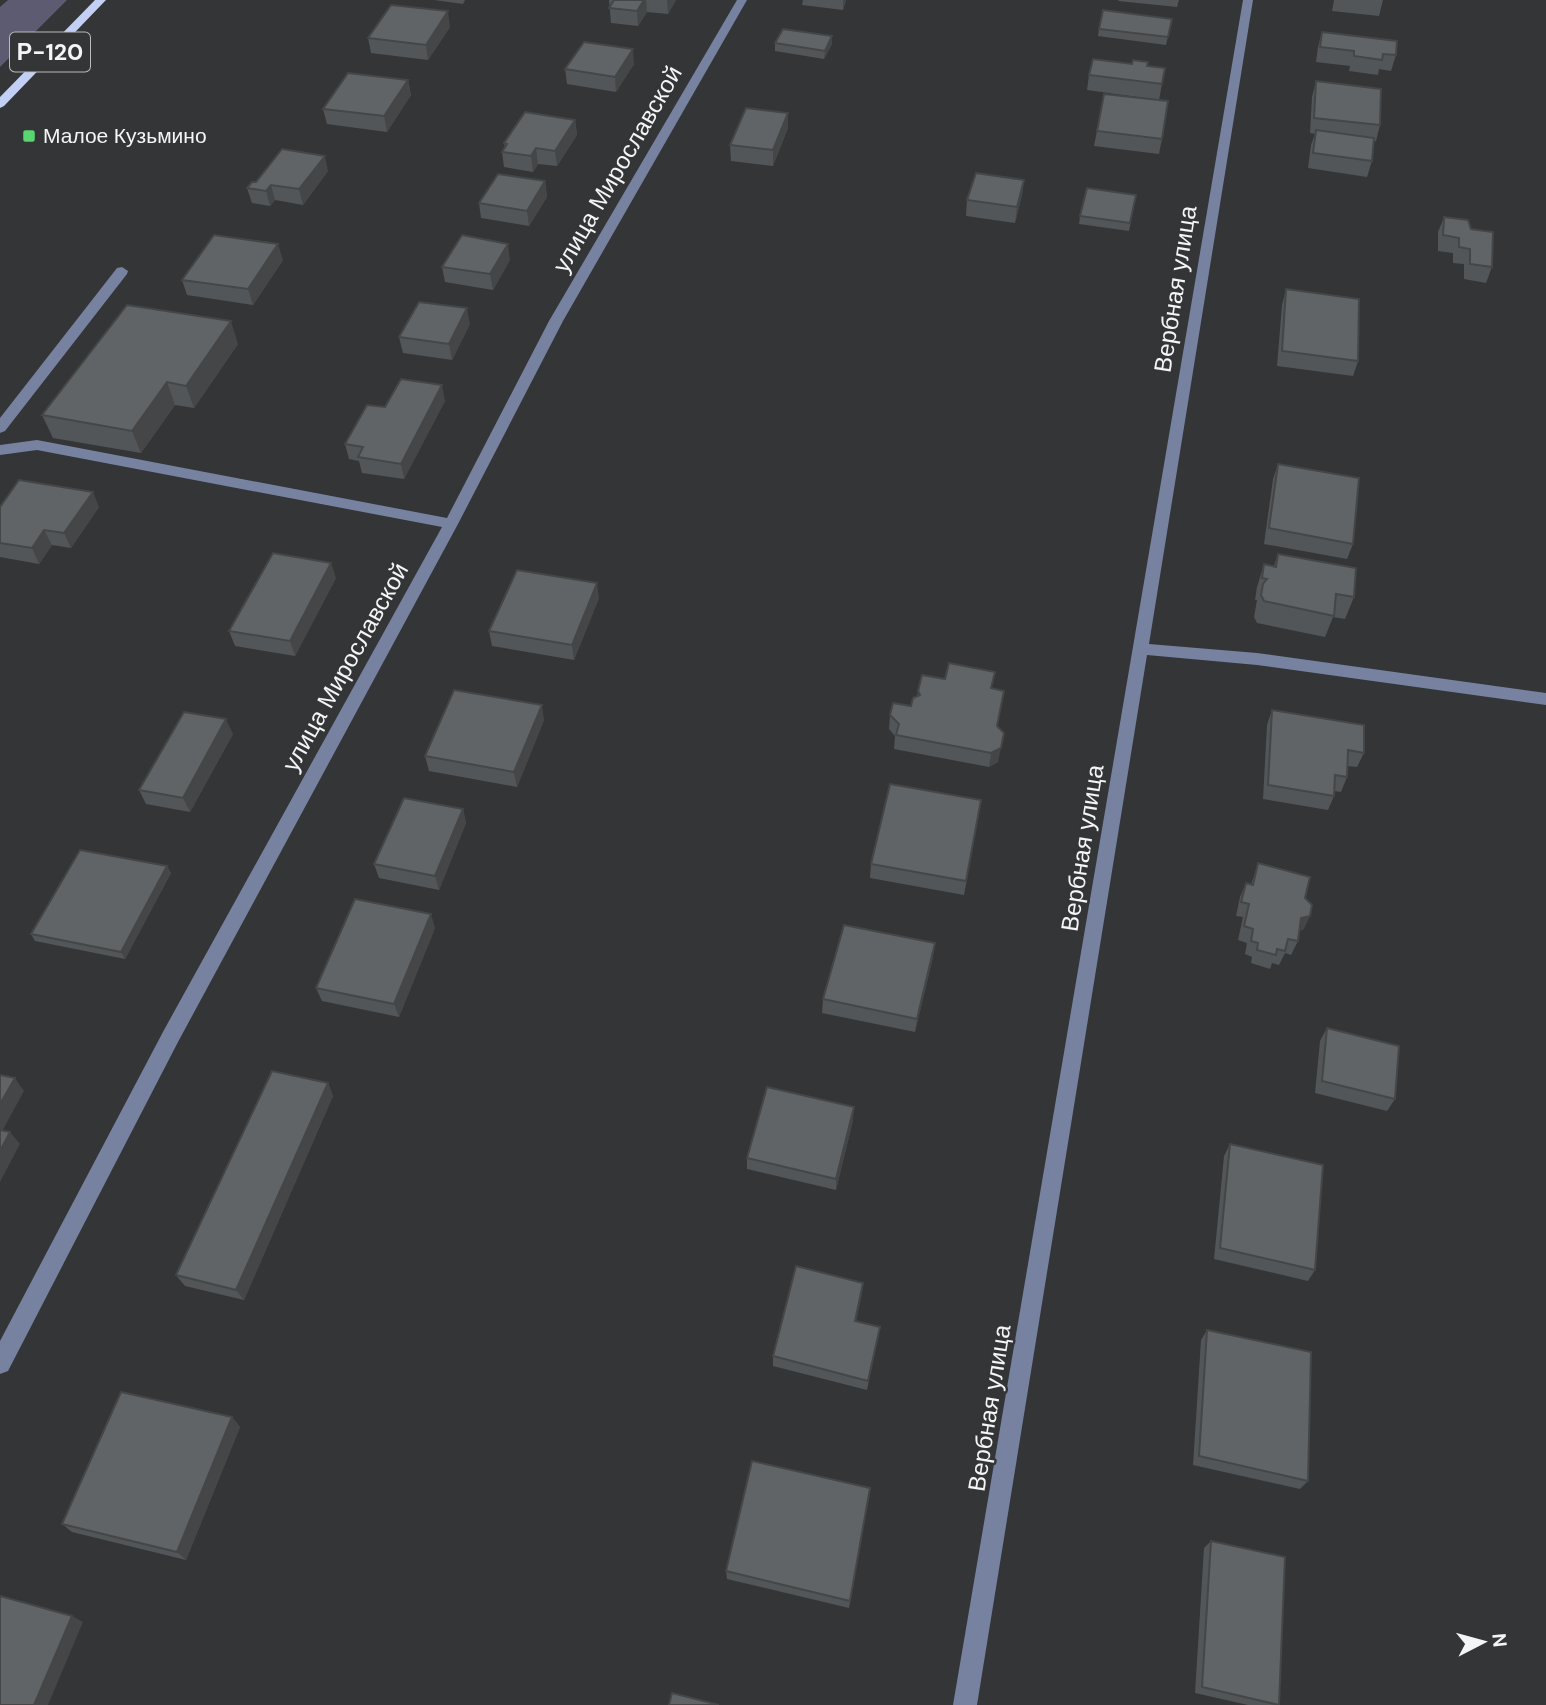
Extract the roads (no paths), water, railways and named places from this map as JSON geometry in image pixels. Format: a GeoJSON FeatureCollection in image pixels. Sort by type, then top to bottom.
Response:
{"type":"FeatureCollection","features":[{"type":"Feature","properties":{"kind":"main road","name":"Р-120"},"geometry":{"type":"LineString","coordinates":[[0,104],[101,0]]}},
{"type":"Feature","properties":{"kind":"street","name":"улица Мирославской"},"geometry":{"type":"LineString","coordinates":[[0,1363],[171,1036],[451,524],[556,321],[742,0]]}},
{"type":"Feature","properties":{"kind":"street","name":"Вербная улица"},"geometry":{"type":"LineString","coordinates":[[965,1705],[1248,0]]}},
{"type":"Feature","properties":{"kind":"street"},"geometry":{"type":"LineString","coordinates":[[0,428],[122,271]]}},
{"type":"Feature","properties":{"kind":"street"},"geometry":{"type":"LineString","coordinates":[[0,450],[37,445],[451,524]]}},
{"type":"Feature","properties":{"kind":"street"},"geometry":{"type":"LineString","coordinates":[[1140,649],[1257,659],[1546,699]]}},
{"type":"Feature","properties":{"kind":"place","name":"Малое Кузьмино"},"geometry":{"type":"Point","coordinates":[29,136]}}]}
